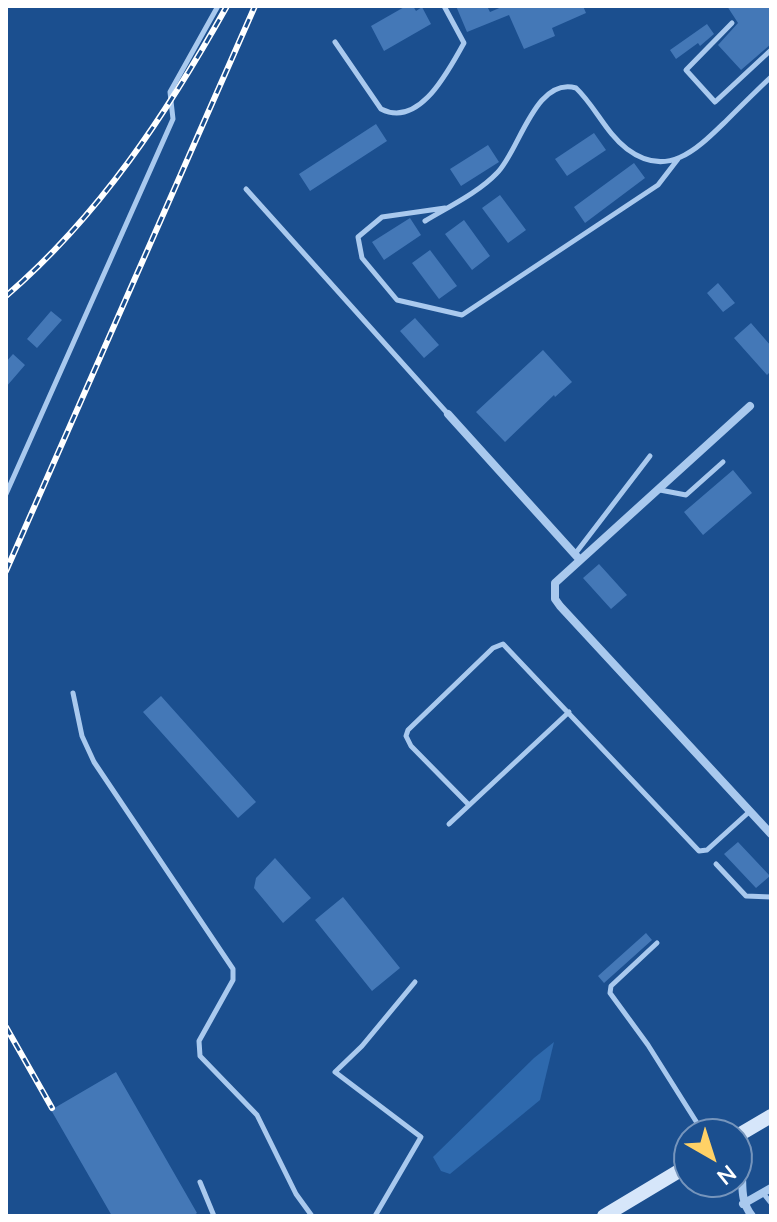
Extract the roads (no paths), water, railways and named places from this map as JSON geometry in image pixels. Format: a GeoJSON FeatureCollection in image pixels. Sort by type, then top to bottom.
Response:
{"type":"FeatureCollection","features":[{"type":"Feature","properties":{"kind":"street"},"geometry":{"type":"LineString","coordinates":[[750,406],[660,490],[578,557],[555,583],[555,599],[771,834]]}},
{"type":"Feature","properties":{"kind":"street"},"geometry":{"type":"LineString","coordinates":[[448,414],[578,557]]}},
{"type":"Feature","properties":{"kind":"street"},"geometry":{"type":"LineString","coordinates":[[753,1127],[771,1116]]}},
{"type":"Feature","properties":{"kind":"street"},"geometry":{"type":"LineString","coordinates":[[611,1214],[673,1175]]}},
{"type":"Feature","properties":{"kind":"street"},"geometry":{"type":"LineString","coordinates":[[743,1204],[767,1190]]}},
{"type":"Feature","properties":{"kind":"street"},"geometry":{"type":"LineString","coordinates":[[743,1198],[743,1204],[752,1216]]}},
{"type":"Feature","properties":{"kind":"lane"},"geometry":{"type":"LineString","coordinates":[[6,494],[173,119],[170,92],[218,6]]}},
{"type":"Feature","properties":{"kind":"lane"},"geometry":{"type":"LineString","coordinates":[[335,42],[381,109],[390,113],[407,111],[441,82],[464,43],[444,6]]}},
{"type":"Feature","properties":{"kind":"lane"},"geometry":{"type":"LineString","coordinates":[[732,23],[686,70],[715,102],[771,50]]}},
{"type":"Feature","properties":{"kind":"lane"},"geometry":{"type":"LineString","coordinates":[[425,221],[496,175],[541,102],[558,89],[569,86],[582,94],[619,141],[640,157],[664,162],[678,159],[699,147],[771,77]]}},
{"type":"Feature","properties":{"kind":"lane"},"geometry":{"type":"LineString","coordinates":[[445,208],[382,217],[358,237],[362,258],[397,300],[462,315],[658,185],[678,159]]}},
{"type":"Feature","properties":{"kind":"lane"},"geometry":{"type":"LineString","coordinates":[[246,189],[448,414]]}},
{"type":"Feature","properties":{"kind":"lane"},"geometry":{"type":"LineString","coordinates":[[578,557],[650,456]]}},
{"type":"Feature","properties":{"kind":"lane"},"geometry":{"type":"LineString","coordinates":[[660,490],[686,495],[723,462]]}},
{"type":"Feature","properties":{"kind":"lane"},"geometry":{"type":"LineString","coordinates":[[469,805],[411,746],[406,736],[408,730],[498,645],[507,646],[699,851],[707,850],[749,812]]}},
{"type":"Feature","properties":{"kind":"lane"},"geometry":{"type":"LineString","coordinates":[[73,693],[82,736],[94,762],[233,969],[233,980],[199,1041],[200,1056],[257,1115],[296,1194],[312,1216]]}},
{"type":"Feature","properties":{"kind":"lane"},"geometry":{"type":"LineString","coordinates":[[449,824],[569,712]]}},
{"type":"Feature","properties":{"kind":"lane"},"geometry":{"type":"LineString","coordinates":[[716,864],[746,896],[771,897]]}},
{"type":"Feature","properties":{"kind":"lane"},"geometry":{"type":"LineString","coordinates":[[657,943],[611,986],[610,993],[694,1118]]}},
{"type":"Feature","properties":{"kind":"lane"},"geometry":{"type":"LineString","coordinates":[[375,1216],[421,1137],[335,1072],[362,1046],[415,982]]}},
{"type":"Feature","properties":{"kind":"lane"},"geometry":{"type":"LineString","coordinates":[[200,1182],[214,1216]]}},
{"type":"Feature","properties":{"kind":"lane"},"geometry":{"type":"LineString","coordinates":[[767,1190],[771,1203]]}},
{"type":"Feature","properties":{"kind":"railway"},"geometry":{"type":"LineString","coordinates":[[6,296],[72,232],[129,161],[180,85],[227,6]]}},
{"type":"Feature","properties":{"kind":"railway"},"geometry":{"type":"LineString","coordinates":[[6,571],[255,6]]}},
{"type":"Feature","properties":{"kind":"railway"},"geometry":{"type":"LineString","coordinates":[[6,1027],[52,1108]]}}]}
